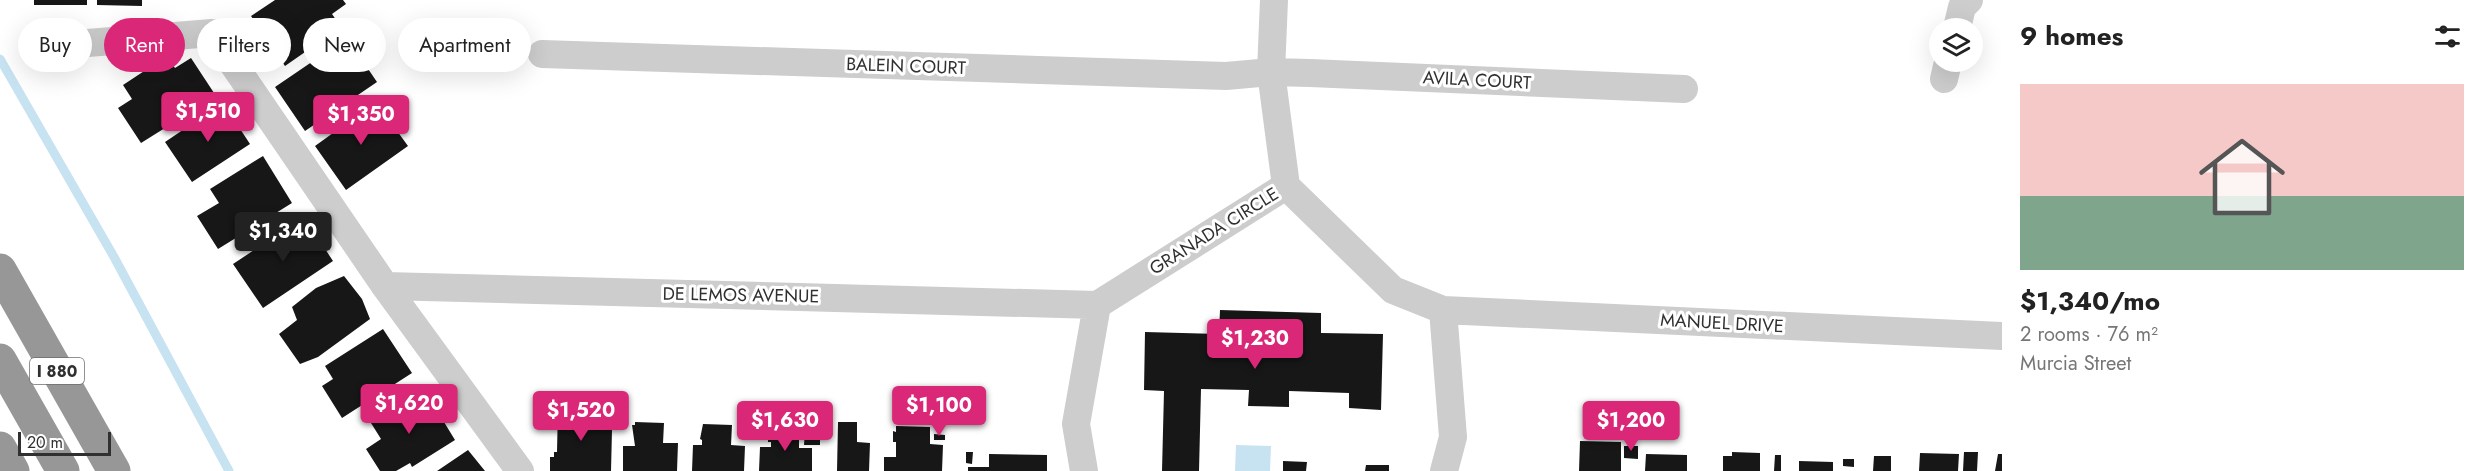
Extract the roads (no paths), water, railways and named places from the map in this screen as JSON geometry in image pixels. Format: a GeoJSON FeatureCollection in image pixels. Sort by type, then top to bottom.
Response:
{"type":"FeatureCollection","features":[{"type":"Feature","properties":{"kind":"highway","name":"I 880"},"geometry":{"type":"LineString","coordinates":[[0,270],[114,471]]}},
{"type":"Feature","properties":{"kind":"highway","name":"I 880"},"geometry":{"type":"LineString","coordinates":[[0,360],[63,471]]}},
{"type":"Feature","properties":{"kind":"highway"},"geometry":{"type":"LineString","coordinates":[[0,448],[13,471]]}},
{"type":"Feature","properties":{"kind":"street"},"geometry":{"type":"LineString","coordinates":[[1274,0],[1271,72],[1286,186]]}},
{"type":"Feature","properties":{"kind":"street"},"geometry":{"type":"LineString","coordinates":[[1959,18],[1962,7],[1969,0]]}},
{"type":"Feature","properties":{"kind":"street"},"geometry":{"type":"LineString","coordinates":[[92,43],[212,33],[385,286],[520,471]]}},
{"type":"Feature","properties":{"kind":"street","name":"BALEIN COURT"},"geometry":{"type":"LineString","coordinates":[[542,54],[1226,76],[1271,72]]}},
{"type":"Feature","properties":{"kind":"street","name":"AVILA COURT"},"geometry":{"type":"LineString","coordinates":[[1271,72],[1684,89]]}},
{"type":"Feature","properties":{"kind":"street","name":"GRANADA CIRCLE"},"geometry":{"type":"LineString","coordinates":[[1097,304],[1286,186],[1393,290],[1443,310]]}},
{"type":"Feature","properties":{"kind":"street","name":"DE LEMOS AVENUE"},"geometry":{"type":"LineString","coordinates":[[385,286],[1097,304]]}},
{"type":"Feature","properties":{"kind":"street"},"geometry":{"type":"LineString","coordinates":[[1084,471],[1076,424],[1097,304]]}},
{"type":"Feature","properties":{"kind":"street"},"geometry":{"type":"LineString","coordinates":[[1443,310],[1453,437],[1444,471]]}},
{"type":"Feature","properties":{"kind":"street","name":"MANUEL DRIVE"},"geometry":{"type":"LineString","coordinates":[[1443,310],[2002,336]]}},
{"type":"Feature","properties":{"kind":"water"},"geometry":{"type":"Polygon","coordinates":[[[1236,445],[1271,446],[1270,471],[1235,471],[1236,445]]]}},
{"type":"Feature","properties":{"kind":"waterway"},"geometry":{"type":"LineString","coordinates":[[0,59],[114,257],[229,471]]}}]}
